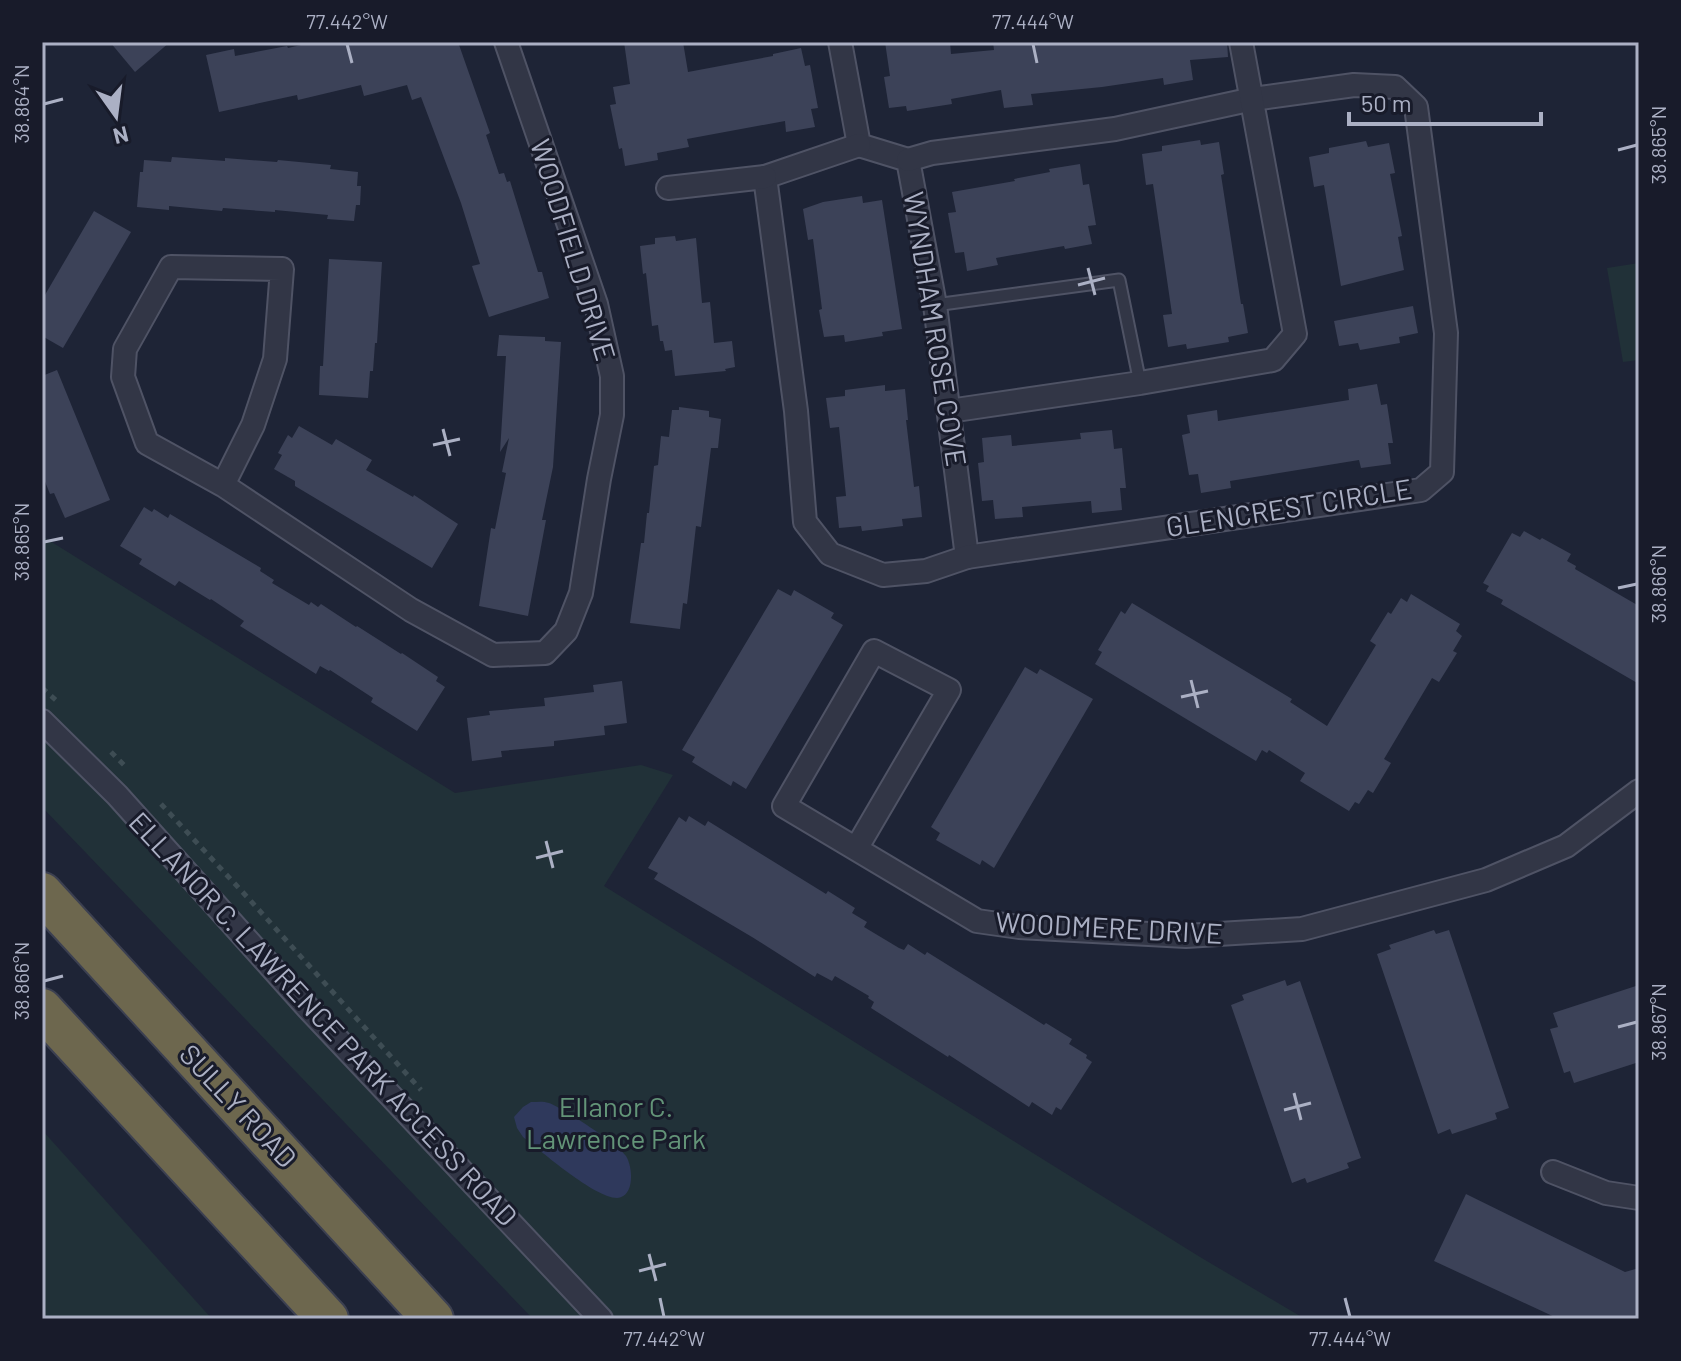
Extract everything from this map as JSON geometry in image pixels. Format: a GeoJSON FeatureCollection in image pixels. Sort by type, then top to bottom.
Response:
{"type":"FeatureCollection","features":[{"type":"Feature","properties":{"kind":"highway","name":"SULLY ROAD"},"geometry":{"type":"LineString","coordinates":[[42,893],[433,1319]]}},
{"type":"Feature","properties":{"kind":"highway"},"geometry":{"type":"LineString","coordinates":[[42,1009],[328,1319]]}},
{"type":"Feature","properties":{"kind":"highway"},"geometry":{"type":"LineString","coordinates":[[371,1249],[441,1319]]}},
{"type":"Feature","properties":{"kind":"street","name":"WOODFIELD DRIVE"},"geometry":{"type":"LineString","coordinates":[[223,485],[253,425],[275,359],[282,269],[171,267],[125,349],[123,377],[147,443],[223,485],[411,610],[493,655],[545,653],[566,631],[581,593],[612,415],[612,376],[596,304],[506,42]]}},
{"type":"Feature","properties":{"kind":"street"},"geometry":{"type":"LineString","coordinates":[[668,188],[765,177],[859,145],[840,42]]}},
{"type":"Feature","properties":{"kind":"street"},"geometry":{"type":"LineString","coordinates":[[949,411],[1273,360],[1295,334],[1241,42]]}},
{"type":"Feature","properties":{"kind":"street","name":"GLENCREST CIRCLE"},"geometry":{"type":"LineString","coordinates":[[765,177],[796,411],[805,522],[830,554],[883,575],[926,571],[967,557],[1421,490],[1442,472],[1446,333],[1416,107],[1395,87],[1354,85],[1253,99],[1115,129],[932,153],[908,160]]}},
{"type":"Feature","properties":{"kind":"street","name":"WYNDHAM ROSE COVE"},"geometry":{"type":"LineString","coordinates":[[859,145],[908,160],[935,305],[967,557]]}},
{"type":"Feature","properties":{"kind":"street","name":"WOODMERE DRIVE"},"geometry":{"type":"LineString","coordinates":[[856,849],[949,690],[874,651],[784,806],[856,849],[977,921],[1019,927],[1186,936],[1302,929],[1486,880],[1566,846],[1639,791]]}},
{"type":"Feature","properties":{"kind":"street","name":"ELLANOR C. LAWRENCE PARK ACCESS ROAD"},"geometry":{"type":"LineString","coordinates":[[42,721],[117,795],[308,1008],[601,1319]]}},
{"type":"Feature","properties":{"kind":"street"},"geometry":{"type":"LineString","coordinates":[[1553,1172],[1606,1193],[1639,1198]]}},
{"type":"Feature","properties":{"kind":"lane"},"geometry":{"type":"LineString","coordinates":[[935,305],[1119,280],[1140,383]]}},
{"type":"Feature","properties":{"kind":"path"},"geometry":{"type":"LineString","coordinates":[[42,688],[66,709]]}},
{"type":"Feature","properties":{"kind":"path"},"geometry":{"type":"LineString","coordinates":[[109,750],[131,772]]}},
{"type":"Feature","properties":{"kind":"path"},"geometry":{"type":"LineString","coordinates":[[152,795],[428,1098]]}},
{"type":"Feature","properties":{"kind":"green space"},"geometry":{"type":"Polygon","coordinates":[[[1639,263],[1639,360],[1623,362],[1607,268],[1639,263]]]}},
{"type":"Feature","properties":{"kind":"green space","name":"Ellanor C. Lawrence Park"},"geometry":{"type":"Polygon","coordinates":[[[42,536],[455,793],[641,765],[673,775],[604,886],[1200,1257],[1305,1319],[533,1319],[42,807],[42,536]]]}},
{"type":"Feature","properties":{"kind":"green space"},"geometry":{"type":"Polygon","coordinates":[[[42,1130],[212,1319],[42,1319],[42,1130]]]}},
{"type":"Feature","properties":{"kind":"water"},"geometry":{"type":"Polygon","coordinates":[[[531,1102],[556,1106],[621,1150],[630,1167],[631,1181],[627,1193],[617,1198],[607,1196],[568,1173],[523,1137],[514,1117],[531,1102]]]}},
{"type":"Feature","properties":{"kind":"building"},"geometry":{"type":"Polygon","coordinates":[[[110,42],[170,42],[135,72],[110,42]]]}},
{"type":"Feature","properties":{"kind":"building"},"geometry":{"type":"Polygon","coordinates":[[[314,42],[458,42],[490,133],[486,135],[499,174],[504,173],[507,182],[510,181],[549,298],[489,317],[472,266],[480,264],[461,203],[421,97],[412,100],[407,85],[364,96],[361,85],[298,100],[297,95],[219,112],[206,55],[234,49],[235,56],[314,42]]]}},
{"type":"Feature","properties":{"kind":"building"},"geometry":{"type":"Polygon","coordinates":[[[624,42],[683,42],[688,72],[801,48],[805,66],[810,65],[818,108],[811,109],[815,127],[786,132],[785,121],[687,139],[689,147],[657,153],[658,160],[625,166],[610,105],[616,104],[613,87],[630,84],[624,42]]]}},
{"type":"Feature","properties":{"kind":"building"},"geometry":{"type":"Polygon","coordinates":[[[885,42],[950,42],[951,54],[994,50],[993,42],[1227,42],[1228,57],[1190,60],[1193,80],[1164,85],[1163,78],[1031,94],[1033,105],[1004,108],[1001,90],[951,99],[952,104],[907,111],[906,106],[889,108],[884,77],[890,76],[885,42]]]}},
{"type":"Feature","properties":{"kind":"building"},"geometry":{"type":"Polygon","coordinates":[[[1200,140],[1201,145],[1219,142],[1224,174],[1221,175],[1248,333],[1228,337],[1229,342],[1187,349],[1186,344],[1168,347],[1163,315],[1172,314],[1153,184],[1146,185],[1142,154],[1162,151],[1162,146],[1200,140]]]}},
{"type":"Feature","properties":{"kind":"building"},"geometry":{"type":"Polygon","coordinates":[[[1366,141],[1368,147],[1389,143],[1395,173],[1390,174],[1402,236],[1398,237],[1404,270],[1341,286],[1324,185],[1314,187],[1309,157],[1329,153],[1329,148],[1366,141]]]}},
{"type":"Feature","properties":{"kind":"building"},"geometry":{"type":"Polygon","coordinates":[[[172,157],[331,165],[330,169],[358,172],[360,205],[356,205],[354,221],[275,210],[137,207],[144,160],[171,162],[172,157]]]}},
{"type":"Feature","properties":{"kind":"building"},"geometry":{"type":"Polygon","coordinates":[[[1080,164],[1083,185],[1089,184],[1096,225],[1088,226],[1092,244],[996,258],[998,265],[967,271],[964,252],[955,253],[948,213],[956,212],[952,192],[1015,181],[1050,172],[1049,169],[1080,164]]]}},
{"type":"Feature","properties":{"kind":"building"},"geometry":{"type":"Polygon","coordinates":[[[862,196],[863,203],[882,200],[902,329],[882,332],[883,336],[845,342],[844,335],[824,337],[813,239],[808,240],[803,209],[823,202],[862,196]]]}},
{"type":"Feature","properties":{"kind":"building"},"geometry":{"type":"Polygon","coordinates":[[[94,211],[131,232],[63,348],[42,336],[42,300],[94,211]]]}},
{"type":"Feature","properties":{"kind":"building"},"geometry":{"type":"Polygon","coordinates":[[[675,236],[676,241],[696,238],[702,303],[710,302],[714,343],[732,341],[735,367],[726,371],[675,376],[672,350],[665,351],[658,325],[652,326],[640,246],[655,244],[655,238],[675,236]]]}},
{"type":"Feature","properties":{"kind":"building"},"geometry":{"type":"Polygon","coordinates":[[[329,259],[382,262],[377,343],[368,398],[319,395],[329,259]]]}},
{"type":"Feature","properties":{"kind":"building"},"geometry":{"type":"Polygon","coordinates":[[[1413,306],[1418,333],[1399,337],[1400,343],[1360,350],[1358,343],[1339,346],[1334,321],[1413,306]]]}},
{"type":"Feature","properties":{"kind":"building"},"geometry":{"type":"Polygon","coordinates":[[[499,335],[545,337],[545,341],[561,342],[553,467],[528,616],[479,606],[491,528],[495,529],[506,473],[502,472],[509,438],[500,452],[506,356],[497,356],[499,335]]]}},
{"type":"Feature","properties":{"kind":"building"},"geometry":{"type":"Polygon","coordinates":[[[57,370],[110,500],[65,518],[42,474],[42,376],[57,370]]]}},
{"type":"Feature","properties":{"kind":"building"},"geometry":{"type":"Polygon","coordinates":[[[1377,384],[1381,405],[1387,404],[1393,443],[1388,443],[1391,464],[1361,468],[1359,460],[1230,481],[1231,488],[1201,493],[1198,474],[1189,475],[1182,435],[1190,433],[1187,415],[1217,410],[1218,421],[1349,400],[1348,389],[1377,384]]]}},
{"type":"Feature","properties":{"kind":"building"},"geometry":{"type":"Polygon","coordinates":[[[885,385],[885,391],[905,389],[914,487],[919,486],[922,517],[902,519],[903,526],[862,531],[861,526],[839,528],[836,497],[846,496],[839,427],[830,428],[826,398],[845,396],[845,390],[885,385]]]}},
{"type":"Feature","properties":{"kind":"building"},"geometry":{"type":"Polygon","coordinates":[[[679,407],[709,411],[709,417],[721,419],[718,448],[711,448],[701,527],[696,526],[687,604],[683,603],[680,629],[630,623],[654,466],[658,465],[661,436],[669,437],[672,410],[679,410],[679,407]]]}},
{"type":"Feature","properties":{"kind":"building"},"geometry":{"type":"Polygon","coordinates":[[[299,426],[332,445],[336,439],[372,460],[366,470],[414,495],[458,524],[432,568],[295,486],[295,481],[274,469],[288,435],[292,438],[299,426]]]}},
{"type":"Feature","properties":{"kind":"building"},"geometry":{"type":"Polygon","coordinates":[[[1112,430],[1114,449],[1122,448],[1126,488],[1120,488],[1122,510],[1092,513],[1091,501],[1022,507],[1023,517],[995,519],[993,500],[982,501],[978,463],[984,462],[982,438],[1011,435],[1012,446],[1081,439],[1080,433],[1112,430]]]}},
{"type":"Feature","properties":{"kind":"building"},"geometry":{"type":"Polygon","coordinates":[[[144,507],[168,518],[170,514],[261,568],[260,571],[274,580],[272,583],[309,605],[311,602],[318,607],[321,604],[438,677],[436,681],[445,687],[417,731],[371,702],[373,698],[330,670],[320,666],[316,674],[240,626],[244,621],[211,599],[179,581],[175,586],[139,564],[142,559],[120,546],[144,507]]]}},
{"type":"Feature","properties":{"kind":"building"},"geometry":{"type":"Polygon","coordinates":[[[1524,531],[1571,554],[1567,561],[1576,566],[1575,569],[1639,606],[1639,684],[1501,604],[1503,600],[1486,591],[1489,586],[1483,583],[1512,533],[1520,537],[1524,531]]]}},
{"type":"Feature","properties":{"kind":"building"},"geometry":{"type":"Polygon","coordinates":[[[778,589],[791,596],[794,590],[834,613],[831,618],[843,625],[746,789],[733,781],[731,786],[692,762],[695,757],[682,750],[778,589]]]}},
{"type":"Feature","properties":{"kind":"building"},"geometry":{"type":"Polygon","coordinates":[[[1411,594],[1460,624],[1456,631],[1462,636],[1453,651],[1457,653],[1439,682],[1432,678],[1384,759],[1391,763],[1373,793],[1368,790],[1359,804],[1355,802],[1349,811],[1300,781],[1305,773],[1269,750],[1267,753],[1262,750],[1256,761],[1095,664],[1102,652],[1098,650],[1121,611],[1125,614],[1132,603],[1292,699],[1290,702],[1327,726],[1376,645],[1370,641],[1388,612],[1391,614],[1401,598],[1407,602],[1411,594]]]}},
{"type":"Feature","properties":{"kind":"building"},"geometry":{"type":"Polygon","coordinates":[[[1025,667],[1037,674],[1040,669],[1093,699],[994,868],[982,860],[980,865],[936,840],[940,833],[931,827],[1025,667]]]}},
{"type":"Feature","properties":{"kind":"building"},"geometry":{"type":"Polygon","coordinates":[[[622,681],[627,723],[604,726],[605,735],[554,741],[554,746],[501,751],[502,757],[472,761],[467,718],[490,715],[489,711],[545,706],[544,698],[594,692],[593,685],[622,681]]]}},
{"type":"Feature","properties":{"kind":"building"},"geometry":{"type":"Polygon","coordinates":[[[689,816],[705,826],[708,821],[826,894],[828,891],[855,908],[852,913],[867,922],[864,927],[899,948],[904,950],[908,944],[925,955],[927,952],[1044,1025],[1046,1023],[1072,1039],[1069,1044],[1087,1055],[1086,1058],[1092,1062],[1061,1110],[1056,1107],[1052,1115],[1032,1102],[1029,1107],[871,1008],[874,1002],[869,996],[835,976],[832,981],[817,973],[815,977],[654,879],[658,873],[648,868],[679,817],[686,822],[689,816]]]}},
{"type":"Feature","properties":{"kind":"building"},"geometry":{"type":"Polygon","coordinates":[[[1434,930],[1436,934],[1449,930],[1509,1108],[1495,1113],[1497,1119],[1452,1134],[1450,1129],[1438,1134],[1377,954],[1391,949],[1389,945],[1434,930]]]}},
{"type":"Feature","properties":{"kind":"building"},"geometry":{"type":"Polygon","coordinates":[[[1285,980],[1287,986],[1300,981],[1361,1158],[1347,1163],[1349,1168],[1307,1183],[1305,1178],[1292,1183],[1231,1005],[1244,1000],[1242,995],[1285,980]]]}},
{"type":"Feature","properties":{"kind":"building"},"geometry":{"type":"Polygon","coordinates":[[[1639,985],[1639,1062],[1574,1083],[1570,1071],[1564,1073],[1550,1029],[1558,1027],[1553,1013],[1639,985]]]}},
{"type":"Feature","properties":{"kind":"building"},"geometry":{"type":"Polygon","coordinates":[[[1466,1194],[1625,1272],[1639,1268],[1639,1319],[1559,1319],[1434,1261],[1466,1194]]]}}]}
